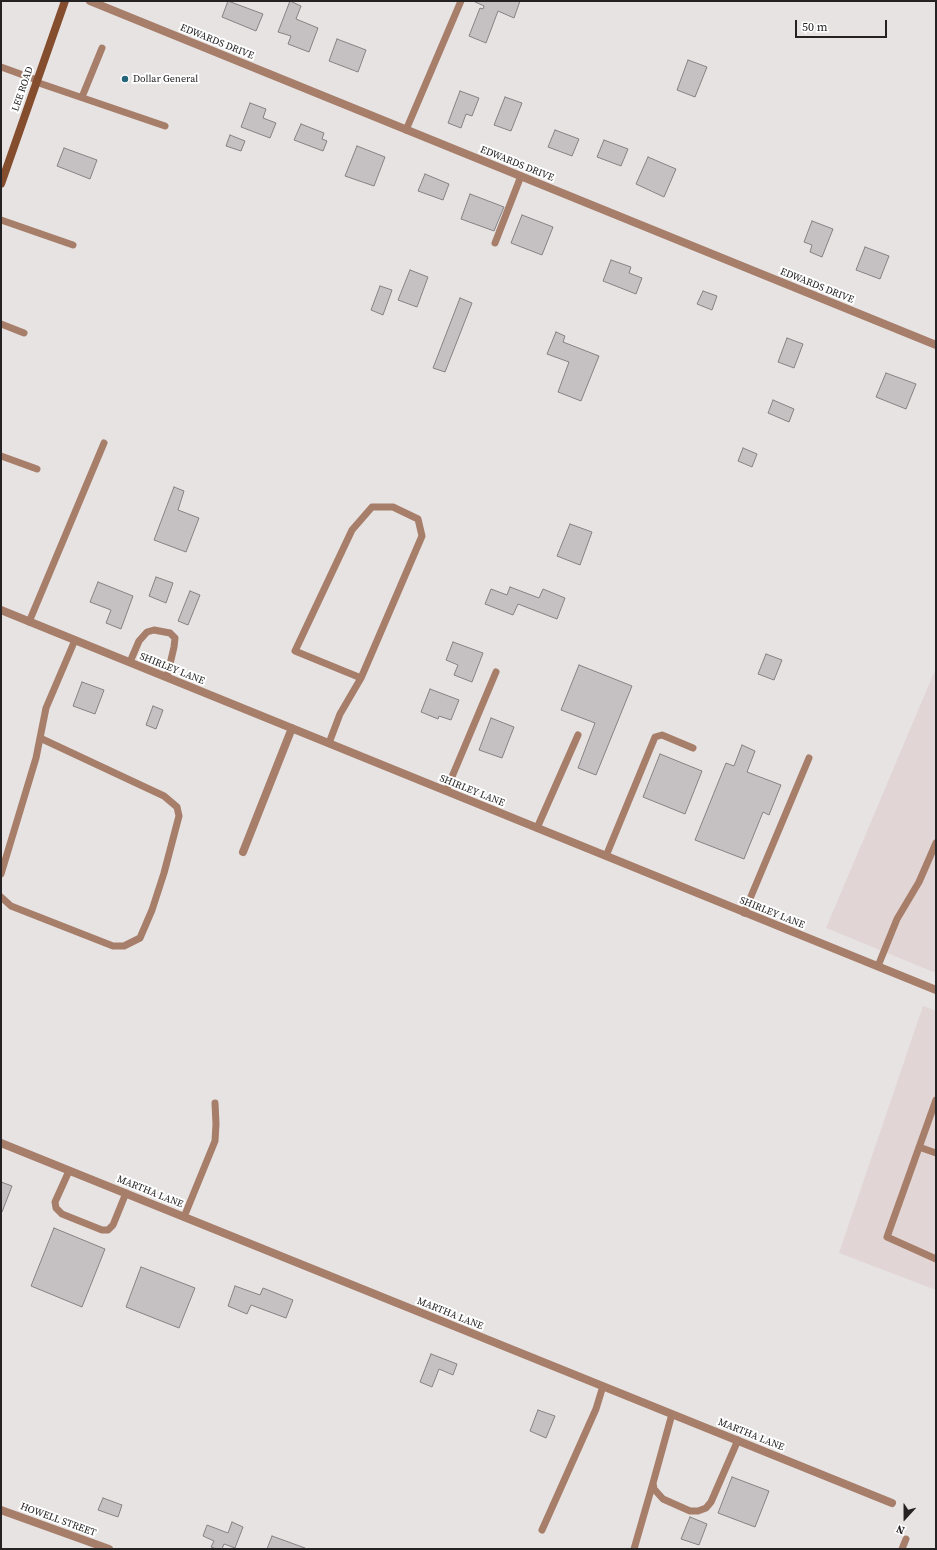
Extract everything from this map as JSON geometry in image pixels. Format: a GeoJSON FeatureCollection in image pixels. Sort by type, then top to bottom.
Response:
{"type":"FeatureCollection","features":[{"type":"Feature","properties":{"kind":"main road","name":"LEE ROAD"},"geometry":{"type":"LineString","coordinates":[[1,184],[64,1]]}},
{"type":"Feature","properties":{"kind":"street","name":"EDWARDS DRIVE"},"geometry":{"type":"LineString","coordinates":[[90,1],[936,345]]}},
{"type":"Feature","properties":{"kind":"street","name":"SHIRLEY LANE"},"geometry":{"type":"LineString","coordinates":[[1,610],[936,990]]}},
{"type":"Feature","properties":{"kind":"street"},"geometry":{"type":"LineString","coordinates":[[243,852],[292,728]]}},
{"type":"Feature","properties":{"kind":"street","name":"MARTHA LANE"},"geometry":{"type":"LineString","coordinates":[[1,1143],[892,1503]]}},
{"type":"Feature","properties":{"kind":"street","name":"HOWELL STREET"},"geometry":{"type":"LineString","coordinates":[[1,1510],[109,1549]]}},
{"type":"Feature","properties":{"kind":"lane"},"geometry":{"type":"LineString","coordinates":[[406,130],[461,1]]}},
{"type":"Feature","properties":{"kind":"lane"},"geometry":{"type":"LineString","coordinates":[[82,97],[102,48]]}},
{"type":"Feature","properties":{"kind":"lane"},"geometry":{"type":"LineString","coordinates":[[1,67],[165,126]]}},
{"type":"Feature","properties":{"kind":"lane"},"geometry":{"type":"LineString","coordinates":[[495,242],[521,176]]}},
{"type":"Feature","properties":{"kind":"lane"},"geometry":{"type":"LineString","coordinates":[[1,220],[73,245]]}},
{"type":"Feature","properties":{"kind":"lane"},"geometry":{"type":"LineString","coordinates":[[1,324],[24,334]]}},
{"type":"Feature","properties":{"kind":"lane"},"geometry":{"type":"LineString","coordinates":[[29,622],[104,443]]}},
{"type":"Feature","properties":{"kind":"lane"},"geometry":{"type":"LineString","coordinates":[[1,456],[37,469]]}},
{"type":"Feature","properties":{"kind":"lane"},"geometry":{"type":"LineString","coordinates":[[329,743],[340,714],[361,678],[422,536],[418,519],[393,507],[372,507],[352,530],[295,651],[361,678]]}},
{"type":"Feature","properties":{"kind":"lane"},"geometry":{"type":"LineString","coordinates":[[130,662],[139,641],[147,632],[154,630],[170,633],[175,638],[167,677]]}},
{"type":"Feature","properties":{"kind":"lane"},"geometry":{"type":"LineString","coordinates":[[1,874],[36,758],[46,708],[75,640]]}},
{"type":"Feature","properties":{"kind":"lane"},"geometry":{"type":"LineString","coordinates":[[446,791],[496,672]]}},
{"type":"Feature","properties":{"kind":"lane"},"geometry":{"type":"LineString","coordinates":[[537,828],[578,735]]}},
{"type":"Feature","properties":{"kind":"lane"},"geometry":{"type":"LineString","coordinates":[[606,856],[655,737],[662,735],[693,748]]}},
{"type":"Feature","properties":{"kind":"lane"},"geometry":{"type":"LineString","coordinates":[[1,897],[11,906],[112,946],[124,946],[140,938],[146,924],[164,873],[179,816],[176,807],[164,796],[40,738]]}},
{"type":"Feature","properties":{"kind":"lane"},"geometry":{"type":"LineString","coordinates":[[744,912],[766,865],[810,758]]}},
{"type":"Feature","properties":{"kind":"lane"},"geometry":{"type":"LineString","coordinates":[[878,966],[897,919],[919,882],[936,843]]}},
{"type":"Feature","properties":{"kind":"lane"},"geometry":{"type":"LineString","coordinates":[[936,1100],[887,1237],[936,1259]]}},
{"type":"Feature","properties":{"kind":"lane"},"geometry":{"type":"LineString","coordinates":[[184,1217],[215,1141],[215,1103]]}},
{"type":"Feature","properties":{"kind":"lane"},"geometry":{"type":"LineString","coordinates":[[919,1147],[936,1153]]}},
{"type":"Feature","properties":{"kind":"lane"},"geometry":{"type":"LineString","coordinates":[[69,1171],[55,1202],[56,1208],[62,1214],[102,1230],[108,1230],[113,1225],[126,1194]]}},
{"type":"Feature","properties":{"kind":"lane"},"geometry":{"type":"LineString","coordinates":[[542,1530],[596,1409],[604,1386]]}},
{"type":"Feature","properties":{"kind":"lane"},"geometry":{"type":"LineString","coordinates":[[634,1549],[672,1414]]}},
{"type":"Feature","properties":{"kind":"lane"},"geometry":{"type":"LineString","coordinates":[[653,1483],[654,1489],[663,1499],[690,1511],[698,1511],[706,1508],[711,1502],[738,1440]]}},
{"type":"Feature","properties":{"kind":"lane"},"geometry":{"type":"LineString","coordinates":[[902,1549],[906,1539]]}},
{"type":"Feature","properties":{"kind":"shaded area"},"geometry":{"type":"Polygon","coordinates":[[[936,668],[936,973],[826,928],[936,668]]]}},
{"type":"Feature","properties":{"kind":"shaded area"},"geometry":{"type":"Polygon","coordinates":[[[923,1006],[936,1011],[936,1290],[839,1253],[923,1006]]]}},
{"type":"Feature","properties":{"kind":"building"},"geometry":{"type":"Polygon","coordinates":[[[228,1],[263,14],[256,31],[222,17],[228,1]]]}},
{"type":"Feature","properties":{"kind":"building"},"geometry":{"type":"Polygon","coordinates":[[[290,1],[301,6],[296,19],[318,28],[309,52],[288,44],[291,36],[278,32],[290,1]]]}},
{"type":"Feature","properties":{"kind":"building"},"geometry":{"type":"Polygon","coordinates":[[[473,1],[520,1],[514,18],[498,11],[486,43],[469,36],[480,8],[483,9],[484,6],[473,1]]]}},
{"type":"Feature","properties":{"kind":"building"},"geometry":{"type":"Polygon","coordinates":[[[337,39],[366,50],[358,72],[329,61],[337,39]]]}},
{"type":"Feature","properties":{"kind":"building"},"geometry":{"type":"Polygon","coordinates":[[[688,60],[707,67],[695,97],[677,90],[688,60]]]}},
{"type":"Feature","properties":{"kind":"building"},"geometry":{"type":"Polygon","coordinates":[[[460,91],[479,98],[472,116],[466,114],[461,128],[448,123],[460,91]]]}},
{"type":"Feature","properties":{"kind":"building"},"geometry":{"type":"Polygon","coordinates":[[[505,97],[522,103],[511,131],[494,125],[505,97]]]}},
{"type":"Feature","properties":{"kind":"building"},"geometry":{"type":"Polygon","coordinates":[[[250,103],[266,109],[263,118],[276,123],[270,138],[241,127],[250,103]]]}},
{"type":"Feature","properties":{"kind":"building"},"geometry":{"type":"Polygon","coordinates":[[[301,124],[324,133],[322,139],[327,141],[323,151],[294,140],[301,124]]]}},
{"type":"Feature","properties":{"kind":"building"},"geometry":{"type":"Polygon","coordinates":[[[555,130],[579,139],[572,156],[548,147],[555,130]]]}},
{"type":"Feature","properties":{"kind":"building"},"geometry":{"type":"Polygon","coordinates":[[[230,135],[245,141],[241,151],[226,146],[230,135]]]}},
{"type":"Feature","properties":{"kind":"building"},"geometry":{"type":"Polygon","coordinates":[[[604,140],[628,149],[621,166],[597,157],[604,140]]]}},
{"type":"Feature","properties":{"kind":"building"},"geometry":{"type":"Polygon","coordinates":[[[357,146],[385,157],[374,186],[345,176],[357,146]]]}},
{"type":"Feature","properties":{"kind":"building"},"geometry":{"type":"Polygon","coordinates":[[[64,148],[97,160],[90,179],[57,166],[64,148]]]}},
{"type":"Feature","properties":{"kind":"building"},"geometry":{"type":"Polygon","coordinates":[[[648,157],[676,169],[664,197],[636,184],[648,157]]]}},
{"type":"Feature","properties":{"kind":"building"},"geometry":{"type":"Polygon","coordinates":[[[425,174],[449,184],[443,200],[418,191],[425,174]]]}},
{"type":"Feature","properties":{"kind":"building"},"geometry":{"type":"Polygon","coordinates":[[[470,194],[504,207],[494,231],[461,219],[470,194]]]}},
{"type":"Feature","properties":{"kind":"building"},"geometry":{"type":"Polygon","coordinates":[[[522,215],[553,227],[542,255],[511,243],[522,215]]]}},
{"type":"Feature","properties":{"kind":"building"},"geometry":{"type":"Polygon","coordinates":[[[812,221],[833,229],[822,257],[810,252],[812,245],[804,242],[812,221]]]}},
{"type":"Feature","properties":{"kind":"building"},"geometry":{"type":"Polygon","coordinates":[[[865,247],[889,256],[880,279],[856,270],[865,247]]]}},
{"type":"Feature","properties":{"kind":"building"},"geometry":{"type":"Polygon","coordinates":[[[611,260],[631,267],[629,273],[642,278],[636,294],[603,281],[611,260]]]}},
{"type":"Feature","properties":{"kind":"building"},"geometry":{"type":"Polygon","coordinates":[[[410,270],[428,277],[417,307],[398,300],[410,270]]]}},
{"type":"Feature","properties":{"kind":"building"},"geometry":{"type":"Polygon","coordinates":[[[380,286],[392,290],[383,315],[371,310],[380,286]]]}},
{"type":"Feature","properties":{"kind":"building"},"geometry":{"type":"Polygon","coordinates":[[[703,291],[717,296],[712,310],[697,304],[703,291]]]}},
{"type":"Feature","properties":{"kind":"building"},"geometry":{"type":"Polygon","coordinates":[[[460,298],[472,303],[445,372],[433,368],[460,298]]]}},
{"type":"Feature","properties":{"kind":"building"},"geometry":{"type":"Polygon","coordinates":[[[556,332],[565,336],[563,342],[599,356],[581,401],[558,392],[569,362],[547,354],[556,332]]]}},
{"type":"Feature","properties":{"kind":"building"},"geometry":{"type":"Polygon","coordinates":[[[787,338],[803,344],[794,368],[778,362],[787,338]]]}},
{"type":"Feature","properties":{"kind":"building"},"geometry":{"type":"Polygon","coordinates":[[[886,373],[916,384],[906,409],[876,397],[886,373]]]}},
{"type":"Feature","properties":{"kind":"building"},"geometry":{"type":"Polygon","coordinates":[[[773,400],[794,409],[789,422],[768,413],[773,400]]]}},
{"type":"Feature","properties":{"kind":"building"},"geometry":{"type":"Polygon","coordinates":[[[743,448],[757,454],[752,467],[738,461],[743,448]]]}},
{"type":"Feature","properties":{"kind":"building"},"geometry":{"type":"Polygon","coordinates":[[[174,487],[184,491],[178,510],[199,518],[186,552],[154,540],[174,487]]]}},
{"type":"Feature","properties":{"kind":"building"},"geometry":{"type":"Polygon","coordinates":[[[570,524],[592,532],[580,565],[557,556],[570,524]]]}},
{"type":"Feature","properties":{"kind":"building"},"geometry":{"type":"Polygon","coordinates":[[[156,577],[173,583],[166,603],[149,596],[156,577]]]}},
{"type":"Feature","properties":{"kind":"building"},"geometry":{"type":"Polygon","coordinates":[[[98,582],[133,596],[121,629],[106,623],[111,610],[90,602],[98,582]]]}},
{"type":"Feature","properties":{"kind":"building"},"geometry":{"type":"Polygon","coordinates":[[[510,587],[539,598],[543,589],[565,598],[557,619],[518,604],[513,615],[485,604],[491,589],[507,595],[510,587]]]}},
{"type":"Feature","properties":{"kind":"building"},"geometry":{"type":"Polygon","coordinates":[[[190,591],[200,595],[188,625],[178,621],[190,591]]]}},
{"type":"Feature","properties":{"kind":"building"},"geometry":{"type":"Polygon","coordinates":[[[453,642],[483,653],[472,682],[454,675],[458,665],[446,660],[453,642]]]}},
{"type":"Feature","properties":{"kind":"building"},"geometry":{"type":"Polygon","coordinates":[[[766,654],[782,660],[774,680],[758,674],[766,654]]]}},
{"type":"Feature","properties":{"kind":"building"},"geometry":{"type":"Polygon","coordinates":[[[579,665],[632,686],[596,775],[578,768],[595,723],[561,710],[579,665]]]}},
{"type":"Feature","properties":{"kind":"building"},"geometry":{"type":"Polygon","coordinates":[[[82,682],[104,690],[95,714],[73,706],[82,682]]]}},
{"type":"Feature","properties":{"kind":"building"},"geometry":{"type":"Polygon","coordinates":[[[430,689],[459,700],[451,720],[439,716],[438,719],[421,712],[430,689]]]}},
{"type":"Feature","properties":{"kind":"building"},"geometry":{"type":"Polygon","coordinates":[[[153,706],[163,710],[156,729],[146,725],[153,706]]]}},
{"type":"Feature","properties":{"kind":"building"},"geometry":{"type":"Polygon","coordinates":[[[491,718],[514,727],[502,758],[479,750],[491,718]]]}},
{"type":"Feature","properties":{"kind":"building"},"geometry":{"type":"Polygon","coordinates":[[[742,745],[755,751],[747,772],[781,785],[769,815],[763,812],[744,859],[695,840],[726,763],[734,766],[742,745]]]}},
{"type":"Feature","properties":{"kind":"building"},"geometry":{"type":"Polygon","coordinates":[[[660,754],[702,771],[685,814],[643,797],[660,754]]]}},
{"type":"Feature","properties":{"kind":"building"},"geometry":{"type":"Polygon","coordinates":[[[1,1182],[12,1186],[2,1212],[1,1212],[1,1182]]]}},
{"type":"Feature","properties":{"kind":"building"},"geometry":{"type":"Polygon","coordinates":[[[54,1228],[105,1249],[82,1307],[31,1286],[54,1228]]]}},
{"type":"Feature","properties":{"kind":"building"},"geometry":{"type":"Polygon","coordinates":[[[141,1267],[195,1288],[179,1328],[126,1307],[141,1267]]]}},
{"type":"Feature","properties":{"kind":"building"},"geometry":{"type":"Polygon","coordinates":[[[235,1286],[260,1295],[263,1288],[293,1300],[286,1318],[251,1305],[247,1314],[228,1306],[235,1286]]]}},
{"type":"Feature","properties":{"kind":"building"},"geometry":{"type":"Polygon","coordinates":[[[431,1354],[457,1364],[453,1375],[439,1369],[432,1387],[420,1382],[431,1354]]]}},
{"type":"Feature","properties":{"kind":"building"},"geometry":{"type":"Polygon","coordinates":[[[538,1410],[555,1416],[546,1438],[530,1431],[538,1410]]]}},
{"type":"Feature","properties":{"kind":"building"},"geometry":{"type":"Polygon","coordinates":[[[732,1477],[769,1491],[755,1527],[718,1513],[732,1477]]]}},
{"type":"Feature","properties":{"kind":"building"},"geometry":{"type":"Polygon","coordinates":[[[103,1498],[122,1505],[118,1517],[98,1510],[103,1498]]]}},
{"type":"Feature","properties":{"kind":"building"},"geometry":{"type":"Polygon","coordinates":[[[690,1517],[707,1524],[699,1545],[681,1539],[690,1517]]]}},
{"type":"Feature","properties":{"kind":"building"},"geometry":{"type":"Polygon","coordinates":[[[232,1522],[243,1527],[235,1548],[224,1544],[222,1549],[211,1547],[214,1541],[203,1536],[207,1525],[228,1533],[232,1522]]]}},
{"type":"Feature","properties":{"kind":"building"},"geometry":{"type":"Polygon","coordinates":[[[272,1536],[305,1548],[267,1549],[272,1536]]]}},
{"type":"Feature","properties":{"kind":"place","name":"Dollar General"},"geometry":{"type":"Point","coordinates":[125,79]}}]}
